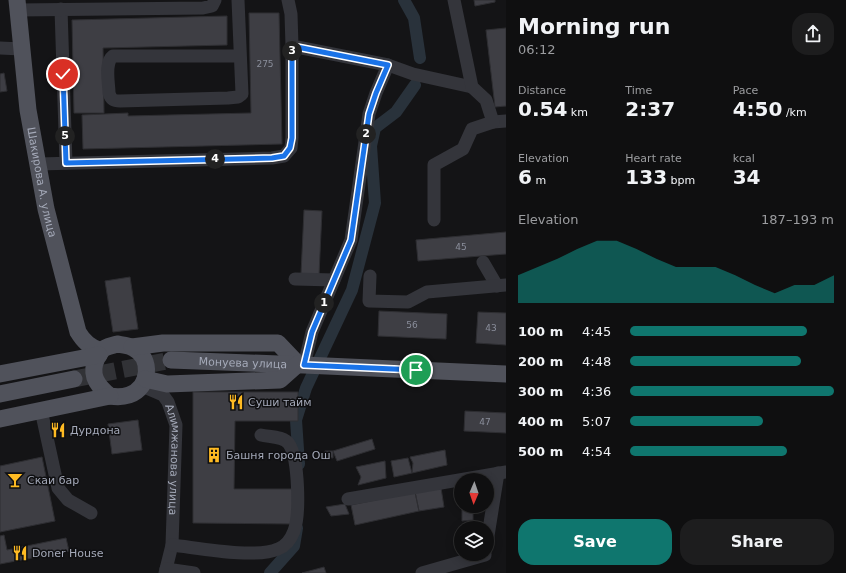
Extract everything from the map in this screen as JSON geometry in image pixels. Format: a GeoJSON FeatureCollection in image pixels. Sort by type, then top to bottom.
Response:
{"type":"FeatureCollection","features":[{"type":"Feature","properties":{"kind":"main road","name":"Шакирова А. улица"},"geometry":{"type":"LineString","coordinates":[[17,5],[28,110],[46,209],[78,332],[83,340],[100,353]]}},
{"type":"Feature","properties":{"kind":"main road"},"geometry":{"type":"LineString","coordinates":[[110,396],[97,384],[95,377],[95,362],[100,353],[106,347],[118,344],[132,347],[163,343],[278,343],[310,365],[280,380],[167,384],[144,382]]}},
{"type":"Feature","properties":{"kind":"main road"},"geometry":{"type":"LineString","coordinates":[[0,419],[110,396],[123,397],[130,395],[137,391],[144,382],[146,364],[143,357],[132,347]]}},
{"type":"Feature","properties":{"kind":"main road"},"geometry":{"type":"LineString","coordinates":[[0,374],[100,353]]}},
{"type":"Feature","properties":{"kind":"main road","name":"Монуева улица"},"geometry":{"type":"LineString","coordinates":[[171,360],[506,374]]}},
{"type":"Feature","properties":{"kind":"main road"},"geometry":{"type":"LineString","coordinates":[[0,394],[74,379]]}},
{"type":"Feature","properties":{"kind":"street"},"geometry":{"type":"LineString","coordinates":[[17,5],[61,9],[203,8],[212,6],[215,0]]}},
{"type":"Feature","properties":{"kind":"street"},"geometry":{"type":"LineString","coordinates":[[238,0],[243,92],[238,97],[114,101],[109,93],[108,64],[110,58],[113,56],[240,56]]}},
{"type":"Feature","properties":{"kind":"street"},"geometry":{"type":"LineString","coordinates":[[38,164],[272,158],[284,156],[290,148],[292,138],[292,46],[291,14],[288,0]]}},
{"type":"Feature","properties":{"kind":"street"},"geometry":{"type":"LineString","coordinates":[[454,0],[472,87]]}},
{"type":"Feature","properties":{"kind":"street"},"geometry":{"type":"LineString","coordinates":[[61,9],[66,163]]}},
{"type":"Feature","properties":{"kind":"street"},"geometry":{"type":"LineString","coordinates":[[292,46],[388,65],[413,74],[472,87],[486,100],[500,122],[472,129],[463,149],[434,165],[434,220]]}},
{"type":"Feature","properties":{"kind":"street"},"geometry":{"type":"LineString","coordinates":[[0,48],[21,49]]}},
{"type":"Feature","properties":{"kind":"street"},"geometry":{"type":"LineString","coordinates":[[310,365],[312,332],[351,240],[369,114],[388,65]]}},
{"type":"Feature","properties":{"kind":"street"},"geometry":{"type":"LineString","coordinates":[[484,262],[501,286]]}},
{"type":"Feature","properties":{"kind":"street"},"geometry":{"type":"LineString","coordinates":[[370,276],[369,301],[408,302],[427,292],[501,286]]}},
{"type":"Feature","properties":{"kind":"street"},"geometry":{"type":"LineString","coordinates":[[295,279],[334,280]]}},
{"type":"Feature","properties":{"kind":"street","name":"Алимжанова улица"},"geometry":{"type":"LineString","coordinates":[[144,382],[163,395],[168,402],[176,425],[172,545],[165,571]]}},
{"type":"Feature","properties":{"kind":"street"},"geometry":{"type":"LineString","coordinates":[[41,410],[58,488],[68,500],[91,513]]}},
{"type":"Feature","properties":{"kind":"street"},"geometry":{"type":"LineString","coordinates":[[172,545],[223,551],[260,553],[278,550],[289,541],[294,531],[298,504],[298,485],[294,458],[289,444],[285,441],[261,435]]}},
{"type":"Feature","properties":{"kind":"street"},"geometry":{"type":"LineString","coordinates":[[348,498],[502,472],[492,521]]}},
{"type":"Feature","properties":{"kind":"street"},"geometry":{"type":"LineString","coordinates":[[422,573],[462,561]]}},
{"type":"Feature","properties":{"kind":"street"},"geometry":{"type":"LineString","coordinates":[[165,571],[194,573]]}},
{"type":"Feature","properties":{"kind":"building"},"geometry":{"type":"Polygon","coordinates":[[[474,0],[495,0],[495,2],[475,6],[474,0]]]}},
{"type":"Feature","properties":{"kind":"building"},"geometry":{"type":"Polygon","coordinates":[[[249,13],[279,13],[282,144],[83,149],[82,115],[128,113],[128,116],[251,113],[249,13]]]}},
{"type":"Feature","properties":{"kind":"building"},"geometry":{"type":"Polygon","coordinates":[[[227,16],[227,45],[103,48],[104,113],[74,113],[72,20],[227,16]]]}},
{"type":"Feature","properties":{"kind":"building"},"geometry":{"type":"Polygon","coordinates":[[[506,28],[506,106],[495,107],[486,30],[506,28]]]}},
{"type":"Feature","properties":{"kind":"building"},"geometry":{"type":"Polygon","coordinates":[[[4,73],[7,91],[0,92],[0,74],[4,73]]]}},
{"type":"Feature","properties":{"kind":"building"},"geometry":{"type":"Polygon","coordinates":[[[304,210],[322,211],[319,275],[301,274],[304,210]]]}},
{"type":"Feature","properties":{"kind":"building"},"geometry":{"type":"Polygon","coordinates":[[[506,232],[506,254],[418,261],[416,240],[506,232]]]}},
{"type":"Feature","properties":{"kind":"building"},"geometry":{"type":"Polygon","coordinates":[[[130,277],[138,329],[113,332],[105,281],[130,277]]]}},
{"type":"Feature","properties":{"kind":"building"},"geometry":{"type":"Polygon","coordinates":[[[379,311],[447,314],[446,339],[378,336],[379,311]]]}},
{"type":"Feature","properties":{"kind":"building"},"geometry":{"type":"Polygon","coordinates":[[[478,312],[506,313],[506,345],[476,343],[478,312]]]}},
{"type":"Feature","properties":{"kind":"building","name":"Башня города Ош"},"geometry":{"type":"Polygon","coordinates":[[[193,392],[298,392],[298,421],[235,421],[234,489],[294,489],[294,524],[193,523],[193,392]]]}},
{"type":"Feature","properties":{"kind":"building"},"geometry":{"type":"Polygon","coordinates":[[[465,411],[506,413],[506,433],[464,431],[465,411]]]}},
{"type":"Feature","properties":{"kind":"building"},"geometry":{"type":"Polygon","coordinates":[[[138,420],[142,450],[112,454],[108,424],[138,420]]]}},
{"type":"Feature","properties":{"kind":"building"},"geometry":{"type":"Polygon","coordinates":[[[372,439],[375,449],[337,461],[333,451],[372,439]]]}},
{"type":"Feature","properties":{"kind":"building"},"geometry":{"type":"Polygon","coordinates":[[[445,450],[447,465],[412,473],[413,463],[410,457],[445,450]]]}},
{"type":"Feature","properties":{"kind":"building"},"geometry":{"type":"Polygon","coordinates":[[[325,451],[333,451],[333,458],[324,457],[325,451]]]}},
{"type":"Feature","properties":{"kind":"building"},"geometry":{"type":"Polygon","coordinates":[[[42,457],[55,521],[0,532],[0,466],[42,457]]]}},
{"type":"Feature","properties":{"kind":"building"},"geometry":{"type":"Polygon","coordinates":[[[408,458],[412,473],[394,477],[391,461],[408,458]]]}},
{"type":"Feature","properties":{"kind":"building"},"geometry":{"type":"Polygon","coordinates":[[[385,461],[386,478],[358,485],[361,477],[356,467],[385,461]]]}},
{"type":"Feature","properties":{"kind":"building"},"geometry":{"type":"Polygon","coordinates":[[[441,488],[444,507],[419,511],[415,492],[441,488]]]}},
{"type":"Feature","properties":{"kind":"building"},"geometry":{"type":"Polygon","coordinates":[[[415,492],[419,511],[355,525],[351,505],[415,492]]]}},
{"type":"Feature","properties":{"kind":"building"},"geometry":{"type":"Polygon","coordinates":[[[345,504],[349,514],[331,516],[326,507],[345,504]]]}},
{"type":"Feature","properties":{"kind":"building"},"geometry":{"type":"Polygon","coordinates":[[[462,513],[473,513],[473,520],[462,521],[462,513]]]}},
{"type":"Feature","properties":{"kind":"building"},"geometry":{"type":"Polygon","coordinates":[[[4,535],[7,550],[66,538],[69,551],[0,564],[0,536],[4,535]]]}},
{"type":"Feature","properties":{"kind":"building"},"geometry":{"type":"Polygon","coordinates":[[[324,567],[326,573],[302,573],[324,567]]]}},
{"type":"Feature","properties":{"kind":"waterway"},"geometry":{"type":"LineString","coordinates":[[404,0],[414,18],[420,58]]}},
{"type":"Feature","properties":{"kind":"waterway"},"geometry":{"type":"LineString","coordinates":[[299,464],[296,420],[306,388],[352,290],[375,203],[371,146],[375,128],[396,112],[415,85]]}},
{"type":"Feature","properties":{"kind":"waterway"},"geometry":{"type":"LineString","coordinates":[[270,573],[294,546],[297,528]]}},
{"type":"Feature","properties":{"kind":"tunnel"},"geometry":{"type":"LineString","coordinates":[[74,379],[171,360]]}},
{"type":"Feature","properties":{"kind":"place","name":"Суши тайм"},"geometry":{"type":"Point","coordinates":[236,402]}},
{"type":"Feature","properties":{"kind":"place","name":"Дурдона"},"geometry":{"type":"Point","coordinates":[58,430]}},
{"type":"Feature","properties":{"kind":"place","name":"Башня города Ош"},"geometry":{"type":"Point","coordinates":[214,455]}},
{"type":"Feature","properties":{"kind":"place","name":"Скаи бар"},"geometry":{"type":"Point","coordinates":[15,480]}},
{"type":"Feature","properties":{"kind":"place","name":"Doner House"},"geometry":{"type":"Point","coordinates":[20,553]}},
{"type":"Feature","properties":{"kind":"route"},"geometry":{"type":"LineString","coordinates":[[63,74],[66,163],[272,158],[284,156],[290,148],[292,138],[292,46],[388,65],[369,114],[351,240],[312,332],[304,365],[416,370]]}}]}
